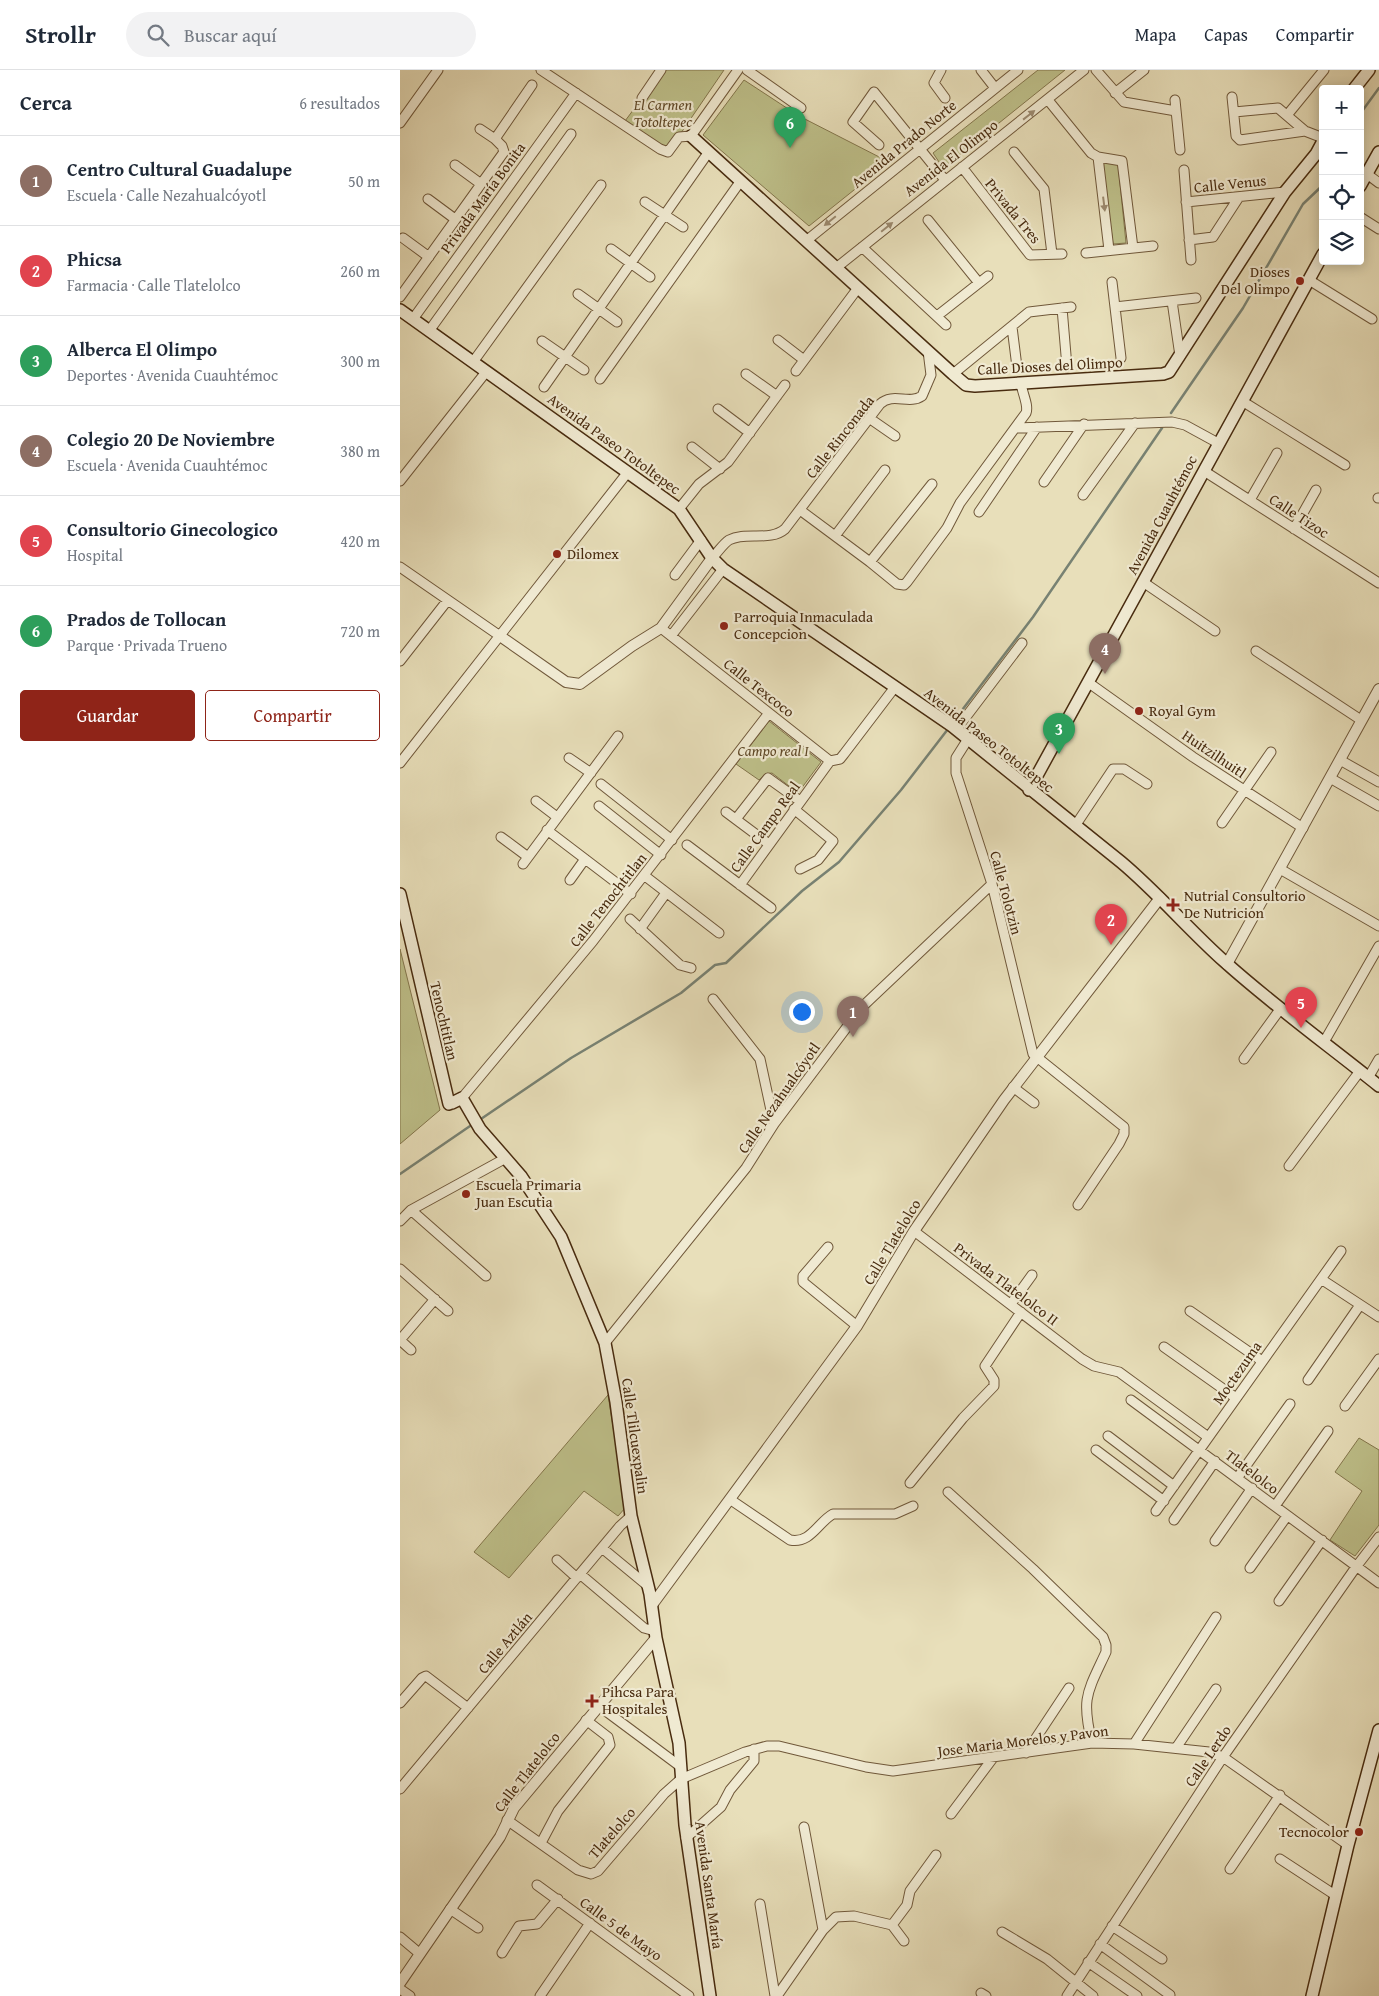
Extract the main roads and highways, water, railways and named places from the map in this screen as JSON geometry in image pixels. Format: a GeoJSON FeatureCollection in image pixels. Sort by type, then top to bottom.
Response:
{"type":"FeatureCollection","features":[{"type":"Feature","properties":{"kind":"main road"},"geometry":{"type":"LineString","coordinates":[[1357,85],[1369,70]]}},
{"type":"Feature","properties":{"kind":"main road","name":"Calle Dioses del Olimpo"},"geometry":{"type":"LineString","coordinates":[[691,136],[953,374],[971,386],[1163,374],[1172,369],[1285,192],[1316,154],[1319,148]]}},
{"type":"Feature","properties":{"kind":"main road"},"geometry":{"type":"LineString","coordinates":[[1364,179],[1379,152]]}},
{"type":"Feature","properties":{"kind":"main road","name":"Avenida Cuauhtémoc"},"geometry":{"type":"LineString","coordinates":[[1029,790],[1319,261]]}},
{"type":"Feature","properties":{"kind":"main road","name":"Avenida Paseo Totoltepec"},"geometry":{"type":"LineString","coordinates":[[400,310],[679,509],[712,558],[723,569],[968,739],[1029,790],[1121,862],[1227,964],[1379,1086]]}},
{"type":"Feature","properties":{"kind":"main road","name":"Tenochtitlan"},"geometry":{"type":"LineString","coordinates":[[400,894],[455,1101],[480,1129]]}},
{"type":"Feature","properties":{"kind":"main road","name":"Calle Tlilcuexpalin"},"geometry":{"type":"LineString","coordinates":[[480,1129],[521,1176],[561,1237],[605,1343],[616,1402],[631,1516],[648,1586],[655,1634],[678,1735],[681,1773]]}},
{"type":"Feature","properties":{"kind":"main road"},"geometry":{"type":"LineString","coordinates":[[1312,1996],[1335,1895],[1379,1730]]}},
{"type":"Feature","properties":{"kind":"main road","name":"Avenida Santa María"},"geometry":{"type":"LineString","coordinates":[[681,1773],[686,1838],[710,1996]]}},
{"type":"Feature","properties":{"kind":"waterway"},"geometry":{"type":"LineString","coordinates":[[1364,109],[1379,88]]}},
{"type":"Feature","properties":{"kind":"waterway"},"geometry":{"type":"LineString","coordinates":[[1171,413],[1243,308],[1303,204],[1319,189]]}},
{"type":"Feature","properties":{"kind":"waterway"},"geometry":{"type":"LineString","coordinates":[[953,722],[1033,617],[1162,428]]}},
{"type":"Feature","properties":{"kind":"waterway"},"geometry":{"type":"LineString","coordinates":[[478,1121],[571,1058],[681,993],[715,965],[726,963],[802,891],[839,862],[901,790],[948,729]]}},
{"type":"Feature","properties":{"kind":"waterway"},"geometry":{"type":"LineString","coordinates":[[400,1174],[473,1124]]}},
{"type":"Feature","properties":{"kind":"place","name":"Prados de Tollocan"},"geometry":{"type":"Point","coordinates":[790,148]}},
{"type":"Feature","properties":{"kind":"place","name":"Dioses Del Olimpo"},"geometry":{"type":"Point","coordinates":[1300,281]}},
{"type":"Feature","properties":{"kind":"place","name":"Dilomex"},"geometry":{"type":"Point","coordinates":[557,554]}},
{"type":"Feature","properties":{"kind":"place","name":"Parroquia Inmaculada Concepcion"},"geometry":{"type":"Point","coordinates":[724,626]}},
{"type":"Feature","properties":{"kind":"place","name":"Colegio 20 De Noviembre"},"geometry":{"type":"Point","coordinates":[1105,674]}},
{"type":"Feature","properties":{"kind":"place","name":"Royal Gym"},"geometry":{"type":"Point","coordinates":[1139,711]}},
{"type":"Feature","properties":{"kind":"place","name":"Alberca El Olimpo"},"geometry":{"type":"Point","coordinates":[1059,754]}},
{"type":"Feature","properties":{"kind":"place","name":"Nutrial Consultorio De Nutricion"},"geometry":{"type":"Point","coordinates":[1173,905]}},
{"type":"Feature","properties":{"kind":"place","name":"Phicsa"},"geometry":{"type":"Point","coordinates":[1111,945]}},
{"type":"Feature","properties":{"kind":"place","name":"Consultorio Ginecologico"},"geometry":{"type":"Point","coordinates":[1301,1028]}},
{"type":"Feature","properties":{"kind":"place","name":"Centro Cultural Guadalupe"},"geometry":{"type":"Point","coordinates":[853,1037]}},
{"type":"Feature","properties":{"kind":"place","name":"Escuela Primaria Juan Escutia"},"geometry":{"type":"Point","coordinates":[466,1194]}},
{"type":"Feature","properties":{"kind":"place","name":"Pihcsa Para Hospitales"},"geometry":{"type":"Point","coordinates":[592,1701]}},
{"type":"Feature","properties":{"kind":"place","name":"Tecnocolor"},"geometry":{"type":"Point","coordinates":[1359,1832]}},
{"type":"Feature","properties":{"kind":"park label","name":"El Carmen Totoltepec"},"geometry":{"type":"Point","coordinates":[663,114]}},
{"type":"Feature","properties":{"kind":"park label","name":"Campo real I"},"geometry":{"type":"Point","coordinates":[773,751]}}]}
